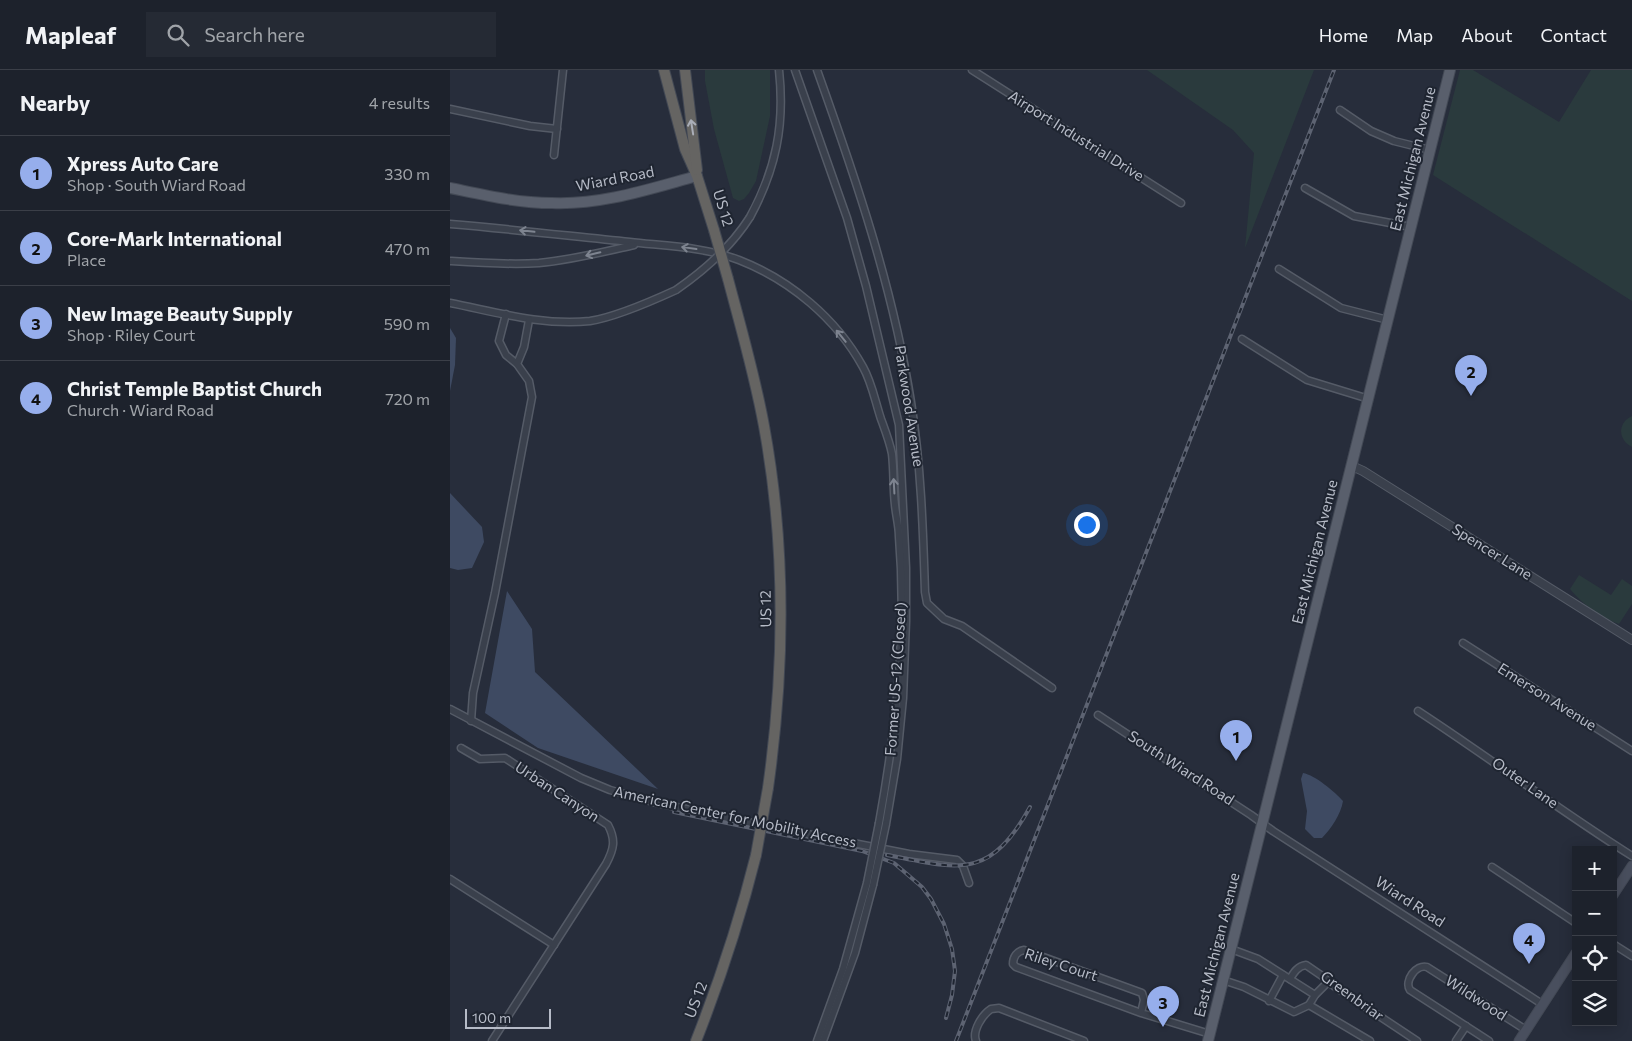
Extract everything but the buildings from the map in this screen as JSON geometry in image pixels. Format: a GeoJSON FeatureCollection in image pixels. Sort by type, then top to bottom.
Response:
{"type":"FeatureCollection","features":[{"type":"Feature","properties":{"kind":"highway","name":"US 12"},"geometry":{"type":"LineString","coordinates":[[664,70],[685,149],[697,176],[714,230],[752,367],[772,477],[778,530],[782,628],[775,743],[756,856],[721,976],[696,1041]]}},
{"type":"Feature","properties":{"kind":"highway","name":"US 12"},"geometry":{"type":"LineString","coordinates":[[685,70],[697,176]]}},
{"type":"Feature","properties":{"kind":"main road","name":"East Michigan Avenue"},"geometry":{"type":"LineString","coordinates":[[1209,1037],[1450,70]]}},
{"type":"Feature","properties":{"kind":"main road","name":"Wiard Road"},"geometry":{"type":"LineString","coordinates":[[450,188],[528,202],[568,203],[618,197],[697,176]]}},
{"type":"Feature","properties":{"kind":"main road"},"geometry":{"type":"LineString","coordinates":[[1616,891],[1632,866]]}},
{"type":"Feature","properties":{"kind":"main road"},"geometry":{"type":"LineString","coordinates":[[1519,1041],[1572,959]]}},
{"type":"Feature","properties":{"kind":"street"},"geometry":{"type":"LineString","coordinates":[[554,155],[563,70]]}},
{"type":"Feature","properties":{"kind":"street"},"geometry":{"type":"LineString","coordinates":[[450,303],[529,320],[591,320],[649,302],[676,290],[703,271],[736,237],[750,217],[765,186],[778,143],[782,103],[780,70]]}},
{"type":"Feature","properties":{"kind":"street"},"geometry":{"type":"LineString","coordinates":[[795,70],[847,218],[866,286],[899,425],[906,568],[903,698],[897,759],[855,953],[823,1041]]}},
{"type":"Feature","properties":{"kind":"street","name":"Parkwood Avenue"},"geometry":{"type":"LineString","coordinates":[[817,70],[865,209],[885,276],[899,340],[911,402],[919,462],[925,592],[928,603],[944,619],[962,626],[1052,688]]}},
{"type":"Feature","properties":{"kind":"street","name":"Airport Industrial Drive"},"geometry":{"type":"LineString","coordinates":[[972,70],[1181,203]]}},
{"type":"Feature","properties":{"kind":"street"},"geometry":{"type":"LineString","coordinates":[[450,109],[530,126],[557,129]]}},
{"type":"Feature","properties":{"kind":"street"},"geometry":{"type":"LineString","coordinates":[[1340,110],[1371,131],[1394,141],[1430,150]]}},
{"type":"Feature","properties":{"kind":"street"},"geometry":{"type":"LineString","coordinates":[[1306,188],[1354,216],[1411,227]]}},
{"type":"Feature","properties":{"kind":"street","name":"Former US-12 (Closed)"},"geometry":{"type":"LineString","coordinates":[[450,224],[694,249],[737,259],[764,271],[803,297],[843,337],[863,367],[873,390],[892,452],[899,535],[901,653],[883,824]]}},
{"type":"Feature","properties":{"kind":"street"},"geometry":{"type":"LineString","coordinates":[[450,261],[488,264],[540,263],[583,256],[640,243]]}},
{"type":"Feature","properties":{"kind":"street"},"geometry":{"type":"LineString","coordinates":[[1279,269],[1341,308],[1388,320]]}},
{"type":"Feature","properties":{"kind":"street"},"geometry":{"type":"LineString","coordinates":[[471,721],[473,694],[495,593],[532,397],[529,381],[517,364],[506,355],[499,341],[506,314]]}},
{"type":"Feature","properties":{"kind":"street"},"geometry":{"type":"LineString","coordinates":[[517,364],[524,347],[529,320]]}},
{"type":"Feature","properties":{"kind":"street"},"geometry":{"type":"LineString","coordinates":[[1242,340],[1307,380],[1369,399]]}},
{"type":"Feature","properties":{"kind":"street","name":"Spencer Lane"},"geometry":{"type":"LineString","coordinates":[[1352,466],[1363,471],[1632,640]]}},
{"type":"Feature","properties":{"kind":"street","name":"Emerson Avenue"},"geometry":{"type":"LineString","coordinates":[[1463,643],[1632,751]]}},
{"type":"Feature","properties":{"kind":"street","name":"American Center for Mobility Access"},"geometry":{"type":"LineString","coordinates":[[450,709],[580,778],[610,790],[653,802],[747,822],[909,854],[957,860],[963,866],[970,883]]}},
{"type":"Feature","properties":{"kind":"street","name":"Outer Lane"},"geometry":{"type":"LineString","coordinates":[[1418,710],[1481,752],[1528,787],[1632,856]]}},
{"type":"Feature","properties":{"kind":"street","name":"South Wiard Road"},"geometry":{"type":"LineString","coordinates":[[1098,715],[1252,815],[1262,824]]}},
{"type":"Feature","properties":{"kind":"street","name":"Urban Canyon"},"geometry":{"type":"LineString","coordinates":[[461,748],[480,759],[505,758],[608,824],[614,841],[613,850],[606,864],[492,1041]]}},
{"type":"Feature","properties":{"kind":"street","name":"Wiard Road"},"geometry":{"type":"LineString","coordinates":[[1262,824],[1542,1004]]}},
{"type":"Feature","properties":{"kind":"street"},"geometry":{"type":"LineString","coordinates":[[1492,867],[1572,920]]}},
{"type":"Feature","properties":{"kind":"street"},"geometry":{"type":"LineString","coordinates":[[450,880],[554,946]]}},
{"type":"Feature","properties":{"kind":"street"},"geometry":{"type":"LineString","coordinates":[[817,1041],[844,969],[870,884]]}},
{"type":"Feature","properties":{"kind":"street"},"geometry":{"type":"LineString","coordinates":[[1617,947],[1632,956]]}},
{"type":"Feature","properties":{"kind":"street"},"geometry":{"type":"LineString","coordinates":[[1231,948],[1258,959],[1315,995]]}},
{"type":"Feature","properties":{"kind":"street","name":"Riley Court"},"geometry":{"type":"LineString","coordinates":[[1141,1013],[1144,1000],[1142,993],[1024,950],[1014,957],[1013,964],[1016,967],[1141,1013],[1209,1037]]}},
{"type":"Feature","properties":{"kind":"street","name":"Greenbriar"},"geometry":{"type":"LineString","coordinates":[[1290,979],[1297,969],[1306,965],[1326,978],[1328,982],[1417,1041]]}},
{"type":"Feature","properties":{"kind":"street","name":"Wildwood"},"geometry":{"type":"LineString","coordinates":[[1466,1026],[1410,990],[1408,983],[1418,967],[1427,966],[1526,1030]]}},
{"type":"Feature","properties":{"kind":"street"},"geometry":{"type":"LineString","coordinates":[[1269,1001],[1284,975]]}},
{"type":"Feature","properties":{"kind":"street"},"geometry":{"type":"LineString","coordinates":[[1223,980],[1244,987],[1294,1012],[1309,1005],[1315,995],[1328,982]]}},
{"type":"Feature","properties":{"kind":"street"},"geometry":{"type":"LineString","coordinates":[[1309,1005],[1370,1041]]}},
{"type":"Feature","properties":{"kind":"street"},"geometry":{"type":"LineString","coordinates":[[976,1041],[974,1036],[980,1020],[991,1009],[999,1008],[1084,1041]]}},
{"type":"Feature","properties":{"kind":"street"},"geometry":{"type":"LineString","coordinates":[[1456,1041],[1466,1026],[1490,1041]]}},
{"type":"Feature","properties":{"kind":"shaded area"},"geometry":{"type":"Polygon","coordinates":[[[705,70],[770,70],[770,116],[756,181],[744,199],[739,201],[733,198],[714,129],[705,81],[705,70]]]}},
{"type":"Feature","properties":{"kind":"shaded area"},"geometry":{"type":"Polygon","coordinates":[[[1147,70],[1314,70],[1245,248],[1254,153],[1233,130],[1147,70]]]}},
{"type":"Feature","properties":{"kind":"shaded area"},"geometry":{"type":"Polygon","coordinates":[[[1460,70],[1473,70],[1559,122],[1591,70],[1632,70],[1632,301],[1433,175],[1460,70]]]}},
{"type":"Feature","properties":{"kind":"shaded area"},"geometry":{"type":"Polygon","coordinates":[[[1632,416],[1632,447],[1624,440],[1621,432],[1624,423],[1632,416]]]}},
{"type":"Feature","properties":{"kind":"shaded area"},"geometry":{"type":"Polygon","coordinates":[[[1579,575],[1611,595],[1622,579],[1632,586],[1632,604],[1619,624],[1592,610],[1570,589],[1579,575]]]}},
{"type":"Feature","properties":{"kind":"water"},"geometry":{"type":"Polygon","coordinates":[[[450,328],[456,338],[455,365],[450,391],[450,328]]]}},
{"type":"Feature","properties":{"kind":"water"},"geometry":{"type":"Polygon","coordinates":[[[450,493],[482,527],[484,542],[472,568],[458,570],[450,568],[450,493]]]}},
{"type":"Feature","properties":{"kind":"water"},"geometry":{"type":"Polygon","coordinates":[[[507,591],[532,629],[535,672],[658,789],[538,748],[485,713],[507,591]]]}},
{"type":"Feature","properties":{"kind":"water"},"geometry":{"type":"Polygon","coordinates":[[[1303,773],[1319,780],[1343,801],[1335,821],[1322,838],[1314,838],[1305,829],[1307,811],[1301,779],[1303,773]]]}},
{"type":"Feature","properties":{"kind":"railway"},"geometry":{"type":"LineString","coordinates":[[956,1041],[1334,70]]}},
{"type":"Feature","properties":{"kind":"railway"},"geometry":{"type":"LineString","coordinates":[[887,855],[934,864],[970,864],[986,858],[1000,848],[1015,831],[1030,807]]}},
{"type":"Feature","properties":{"kind":"railway"},"geometry":{"type":"LineString","coordinates":[[674,812],[862,851],[894,863],[922,887],[931,899],[944,924],[952,949],[955,971],[952,995],[946,1018]]}},
{"type":"Feature","properties":{"kind":"place","name":"Core-Mark International"},"geometry":{"type":"Point","coordinates":[1471,396]}},
{"type":"Feature","properties":{"kind":"place","name":"Xpress Auto Care"},"geometry":{"type":"Point","coordinates":[1236,761]}},
{"type":"Feature","properties":{"kind":"place","name":"Christ Temple Baptist Church"},"geometry":{"type":"Point","coordinates":[1529,964]}},
{"type":"Feature","properties":{"kind":"place","name":"New Image Beauty Supply"},"geometry":{"type":"Point","coordinates":[1163,1027]}}]}
